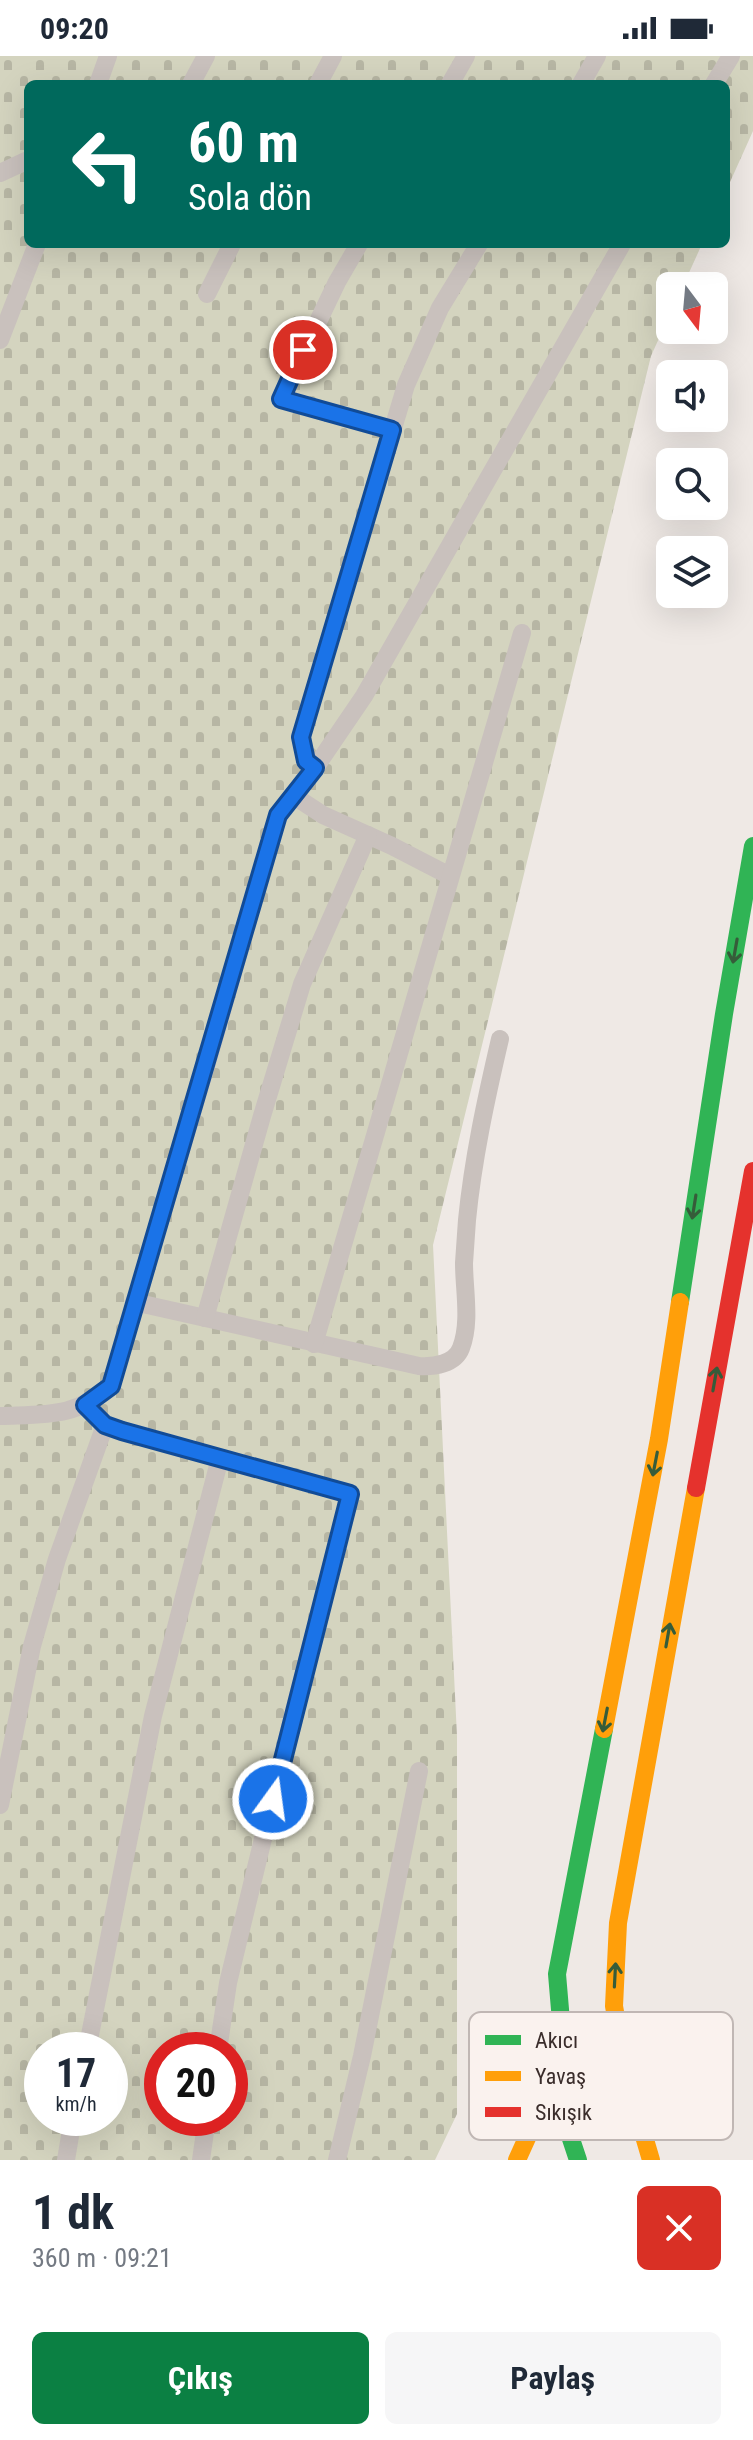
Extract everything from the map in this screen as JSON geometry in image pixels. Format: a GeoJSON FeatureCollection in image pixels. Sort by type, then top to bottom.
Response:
{"type":"FeatureCollection","features":[{"type":"Feature","properties":{"kind":"street"},"geometry":{"type":"LineString","coordinates":[[560,2012],[557,1974],[659,1439],[753,846]]}},
{"type":"Feature","properties":{"kind":"street"},"geometry":{"type":"LineString","coordinates":[[615,2012],[618,1923],[753,1171]]}},
{"type":"Feature","properties":{"kind":"street"},"geometry":{"type":"LineString","coordinates":[[517,2160],[524,2140]]}},
{"type":"Feature","properties":{"kind":"street"},"geometry":{"type":"LineString","coordinates":[[571,2140],[578,2160]]}},
{"type":"Feature","properties":{"kind":"street"},"geometry":{"type":"LineString","coordinates":[[645,2140],[651,2160]]}},
{"type":"Feature","properties":{"kind":"lane"},"geometry":{"type":"LineString","coordinates":[[99,80],[108,56]]}},
{"type":"Feature","properties":{"kind":"lane"},"geometry":{"type":"LineString","coordinates":[[193,80],[206,56]]}},
{"type":"Feature","properties":{"kind":"lane"},"geometry":{"type":"LineString","coordinates":[[320,80],[333,56]]}},
{"type":"Feature","properties":{"kind":"lane"},"geometry":{"type":"LineString","coordinates":[[452,80],[466,56]]}},
{"type":"Feature","properties":{"kind":"lane"},"geometry":{"type":"LineString","coordinates":[[583,80],[597,56]]}},
{"type":"Feature","properties":{"kind":"lane"},"geometry":{"type":"LineString","coordinates":[[716,80],[731,56]]}},
{"type":"Feature","properties":{"kind":"lane"},"geometry":{"type":"LineString","coordinates":[[0,173],[24,162]]}},
{"type":"Feature","properties":{"kind":"lane"},"geometry":{"type":"LineString","coordinates":[[0,340],[35,248]]}},
{"type":"Feature","properties":{"kind":"lane"},"geometry":{"type":"LineString","coordinates":[[207,294],[230,248]]}},
{"type":"Feature","properties":{"kind":"lane"},"geometry":{"type":"LineString","coordinates":[[357,248],[281,399],[392,430]]}},
{"type":"Feature","properties":{"kind":"lane"},"geometry":{"type":"LineString","coordinates":[[315,768],[306,761],[301,737],[392,430],[423,342],[476,248]]}},
{"type":"Feature","properties":{"kind":"lane"},"geometry":{"type":"LineString","coordinates":[[0,1416],[68,1412],[85,1405],[111,1386],[278,815],[315,768],[364,696],[620,248]]}},
{"type":"Feature","properties":{"kind":"lane"},"geometry":{"type":"LineString","coordinates":[[314,1344],[522,633]]}},
{"type":"Feature","properties":{"kind":"lane"},"geometry":{"type":"LineString","coordinates":[[294,796],[323,815],[450,876]]}},
{"type":"Feature","properties":{"kind":"lane"},"geometry":{"type":"LineString","coordinates":[[205,1318],[302,984],[368,835]]}},
{"type":"Feature","properties":{"kind":"lane"},"geometry":{"type":"LineString","coordinates":[[134,1302],[314,1344],[430,1367],[451,1360],[460,1351],[466,1328],[464,1262],[472,1178],[500,1039]]}},
{"type":"Feature","properties":{"kind":"lane"},"geometry":{"type":"LineString","coordinates":[[85,1405],[105,1425],[350,1494],[228,1983],[221,2032]]}},
{"type":"Feature","properties":{"kind":"lane"},"geometry":{"type":"LineString","coordinates":[[0,1805],[32,1646],[57,1559],[105,1425]]}},
{"type":"Feature","properties":{"kind":"lane"},"geometry":{"type":"LineString","coordinates":[[91,2032],[153,1716],[220,1458]]}},
{"type":"Feature","properties":{"kind":"lane"},"geometry":{"type":"LineString","coordinates":[[337,2160],[362,2056],[419,1771]]}},
{"type":"Feature","properties":{"kind":"lane"},"geometry":{"type":"LineString","coordinates":[[66,2160],[70,2136]]}},
{"type":"Feature","properties":{"kind":"lane"},"geometry":{"type":"LineString","coordinates":[[201,2160],[204,2136]]}},
{"type":"Feature","properties":{"kind":"green space"},"geometry":{"type":"Polygon","coordinates":[[[0,56],[753,56],[753,131],[730,182],[730,80],[24,80],[24,248],[700,248],[689,272],[656,272],[656,344],[433,1245],[457,1736],[457,2114],[435,2160],[0,2160],[0,56]]]}},
{"type":"Feature","properties":{"kind":"traffic: fast"},"geometry":{"type":"LineString","coordinates":[[680,1302],[753,846]]}},
{"type":"Feature","properties":{"kind":"traffic: fast"},"geometry":{"type":"LineString","coordinates":[[560,2012],[557,1974],[604,1729]]}},
{"type":"Feature","properties":{"kind":"traffic: fast"},"geometry":{"type":"LineString","coordinates":[[571,2140],[578,2160]]}},
{"type":"Feature","properties":{"kind":"traffic: slow"},"geometry":{"type":"LineString","coordinates":[[604,1729],[659,1439],[680,1302]]}},
{"type":"Feature","properties":{"kind":"traffic: slow"},"geometry":{"type":"LineString","coordinates":[[615,2012],[618,1923],[696,1488]]}},
{"type":"Feature","properties":{"kind":"traffic: slow"},"geometry":{"type":"LineString","coordinates":[[517,2160],[526,2140]]}},
{"type":"Feature","properties":{"kind":"traffic: slow"},"geometry":{"type":"LineString","coordinates":[[645,2140],[651,2160]]}},
{"type":"Feature","properties":{"kind":"traffic: jam"},"geometry":{"type":"LineString","coordinates":[[696,1488],[753,1171]]}},
{"type":"Feature","properties":{"kind":"route"},"geometry":{"type":"LineString","coordinates":[[273,1799],[350,1494],[122,1431],[105,1425],[85,1405],[111,1386],[278,815],[315,768],[306,761],[301,737],[392,430],[281,399],[303,350]]}}]}
